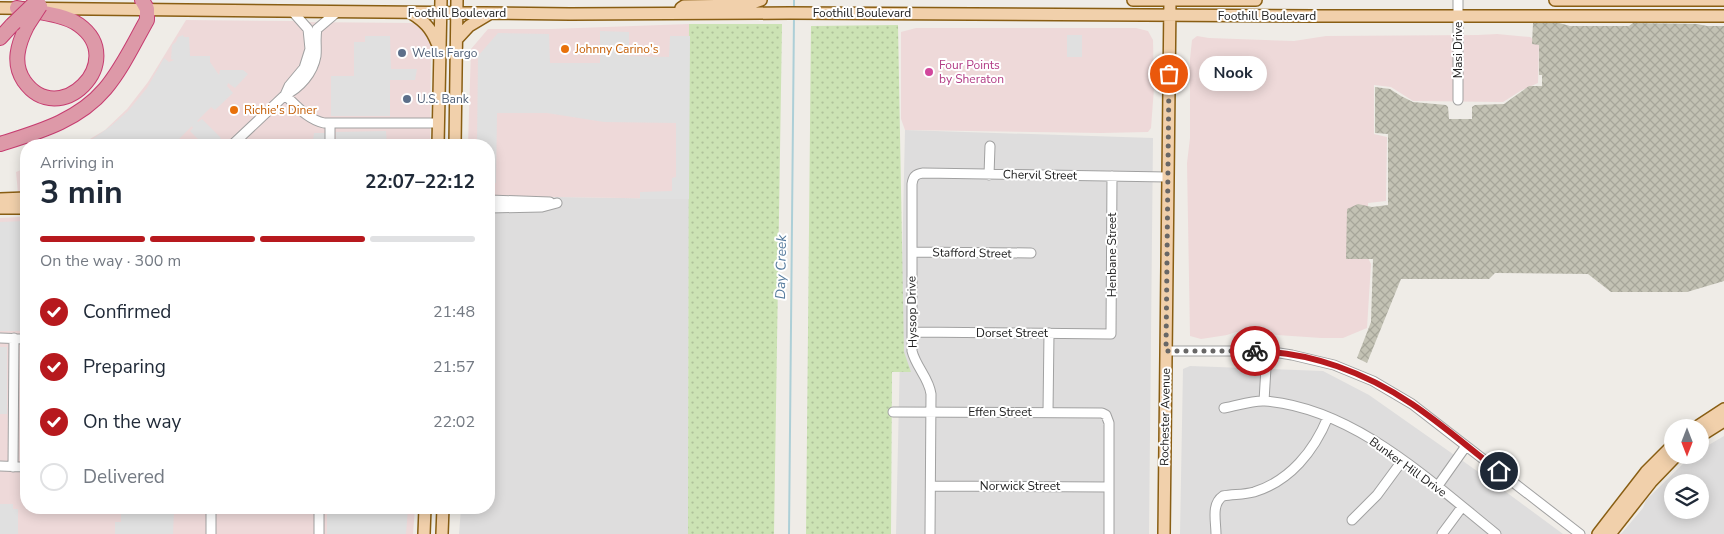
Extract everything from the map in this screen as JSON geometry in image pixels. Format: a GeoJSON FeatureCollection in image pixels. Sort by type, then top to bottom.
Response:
{"type":"FeatureCollection","features":[{"type":"Feature","properties":{"kind":"highway"},"geometry":{"type":"LineString","coordinates":[[16,8],[69,19],[88,33],[94,44],[96,61],[92,76],[82,88],[67,96],[51,97],[37,92],[25,82],[18,67],[17,57],[21,37],[19,26],[38,0]]}},
{"type":"Feature","properties":{"kind":"highway"},"geometry":{"type":"LineString","coordinates":[[0,38],[19,26],[45,0]]}},
{"type":"Feature","properties":{"kind":"highway"},"geometry":{"type":"LineString","coordinates":[[0,144],[50,128],[67,120],[105,90],[147,20],[145,5]]}},
{"type":"Feature","properties":{"kind":"main road"},"geometry":{"type":"LineString","coordinates":[[438,139],[441,0]]}},
{"type":"Feature","properties":{"kind":"main road"},"geometry":{"type":"LineString","coordinates":[[455,139],[457,0]]}},
{"type":"Feature","properties":{"kind":"main road"},"geometry":{"type":"LineString","coordinates":[[680,13],[681,8],[684,6],[746,5],[761,0]]}},
{"type":"Feature","properties":{"kind":"main road","name":"Foothill Boulevard"},"geometry":{"type":"LineString","coordinates":[[1133,0],[1256,0]]}},
{"type":"Feature","properties":{"kind":"main road","name":"Rochester Avenue"},"geometry":{"type":"LineString","coordinates":[[1164,534],[1170,0]]}},
{"type":"Feature","properties":{"kind":"main road"},"geometry":{"type":"LineString","coordinates":[[1555,0],[1724,0]]}},
{"type":"Feature","properties":{"kind":"main road","name":"Foothill Boulevard"},"geometry":{"type":"LineString","coordinates":[[0,8],[145,5],[293,12],[1170,16],[1724,16]]}},
{"type":"Feature","properties":{"kind":"main road"},"geometry":{"type":"LineString","coordinates":[[410,12],[432,31],[440,49]]}},
{"type":"Feature","properties":{"kind":"main road"},"geometry":{"type":"LineString","coordinates":[[457,39],[469,26],[490,13]]}},
{"type":"Feature","properties":{"kind":"main road"},"geometry":{"type":"LineString","coordinates":[[0,199],[20,198]]}},
{"type":"Feature","properties":{"kind":"main road"},"geometry":{"type":"LineString","coordinates":[[0,208],[20,208]]}},
{"type":"Feature","properties":{"kind":"main road"},"geometry":{"type":"LineString","coordinates":[[1709,419],[1724,409]]}},
{"type":"Feature","properties":{"kind":"main road"},"geometry":{"type":"LineString","coordinates":[[1709,430],[1724,421]]}},
{"type":"Feature","properties":{"kind":"main road"},"geometry":{"type":"LineString","coordinates":[[1598,534],[1646,472],[1664,454]]}},
{"type":"Feature","properties":{"kind":"main road"},"geometry":{"type":"LineString","coordinates":[[1610,534],[1651,482],[1669,464]]}},
{"type":"Feature","properties":{"kind":"main road"},"geometry":{"type":"LineString","coordinates":[[424,534],[425,514]]}},
{"type":"Feature","properties":{"kind":"main road"},"geometry":{"type":"LineString","coordinates":[[442,534],[443,514]]}},
{"type":"Feature","properties":{"kind":"street","name":"Masi Drive"},"geometry":{"type":"LineString","coordinates":[[1458,0],[1458,100]]}},
{"type":"Feature","properties":{"kind":"street"},"geometry":{"type":"LineString","coordinates":[[285,95],[289,86],[306,63],[310,49],[308,29],[293,12]]}},
{"type":"Feature","properties":{"kind":"street"},"geometry":{"type":"LineString","coordinates":[[238,139],[285,95],[295,90],[308,75],[316,57],[317,29],[337,12]]}},
{"type":"Feature","properties":{"kind":"street"},"geometry":{"type":"LineString","coordinates":[[285,95],[314,121],[330,124],[438,123]]}},
{"type":"Feature","properties":{"kind":"street"},"geometry":{"type":"LineString","coordinates":[[330,124],[330,139]]}},
{"type":"Feature","properties":{"kind":"street"},"geometry":{"type":"LineString","coordinates":[[989,175],[990,146]]}},
{"type":"Feature","properties":{"kind":"street","name":"Chervil Street"},"geometry":{"type":"LineString","coordinates":[[914,176],[923,173],[1167,177]]}},
{"type":"Feature","properties":{"kind":"street","name":"Hyssop Drive"},"geometry":{"type":"LineString","coordinates":[[914,176],[912,184],[912,332],[914,358],[929,384],[931,394],[930,534]]}},
{"type":"Feature","properties":{"kind":"street","name":"Henbane Street"},"geometry":{"type":"LineString","coordinates":[[1111,334],[1112,176]]}},
{"type":"Feature","properties":{"kind":"street"},"geometry":{"type":"LineString","coordinates":[[495,200],[557,203],[542,207],[495,208]]}},
{"type":"Feature","properties":{"kind":"street","name":"Stafford Street"},"geometry":{"type":"LineString","coordinates":[[912,252],[1031,253]]}},
{"type":"Feature","properties":{"kind":"street","name":"Dorset Street"},"geometry":{"type":"LineString","coordinates":[[912,332],[1111,334]]}},
{"type":"Feature","properties":{"kind":"street"},"geometry":{"type":"LineString","coordinates":[[1048,412],[1049,333]]}},
{"type":"Feature","properties":{"kind":"street"},"geometry":{"type":"LineString","coordinates":[[0,338],[20,338]]}},
{"type":"Feature","properties":{"kind":"street"},"geometry":{"type":"LineString","coordinates":[[13,467],[14,338]]}},
{"type":"Feature","properties":{"kind":"street"},"geometry":{"type":"LineString","coordinates":[[1166,351],[1267,352],[1298,356],[1334,365],[1373,381],[1412,404],[1580,534]]}},
{"type":"Feature","properties":{"kind":"street"},"geometry":{"type":"LineString","coordinates":[[1264,401],[1267,352]]}},
{"type":"Feature","properties":{"kind":"street","name":"Bunker Hill Drive"},"geometry":{"type":"LineString","coordinates":[[1224,408],[1264,401],[1294,406],[1328,417],[1370,438],[1437,487],[1496,534]]}},
{"type":"Feature","properties":{"kind":"street","name":"Effen Street"},"geometry":{"type":"LineString","coordinates":[[893,412],[1102,413],[1106,415],[1109,423],[1109,487]]}},
{"type":"Feature","properties":{"kind":"street"},"geometry":{"type":"LineString","coordinates":[[1216,534],[1215,509],[1219,498],[1254,492],[1288,474],[1310,451],[1320,436],[1328,417]]}},
{"type":"Feature","properties":{"kind":"street"},"geometry":{"type":"LineString","coordinates":[[1437,487],[1466,446]]}},
{"type":"Feature","properties":{"kind":"street"},"geometry":{"type":"LineString","coordinates":[[1352,520],[1377,494],[1402,461]]}},
{"type":"Feature","properties":{"kind":"street"},"geometry":{"type":"LineString","coordinates":[[0,466],[20,467]]}},
{"type":"Feature","properties":{"kind":"street","name":"Norwick Street"},"geometry":{"type":"LineString","coordinates":[[930,486],[1109,487]]}},
{"type":"Feature","properties":{"kind":"street"},"geometry":{"type":"LineString","coordinates":[[1108,534],[1109,487]]}},
{"type":"Feature","properties":{"kind":"street"},"geometry":{"type":"LineString","coordinates":[[1442,534],[1462,507]]}},
{"type":"Feature","properties":{"kind":"street"},"geometry":{"type":"LineString","coordinates":[[211,514],[211,534]]}},
{"type":"Feature","properties":{"kind":"street"},"geometry":{"type":"LineString","coordinates":[[319,514],[319,534]]}},
{"type":"Feature","properties":{"kind":"shaded area"},"geometry":{"type":"Polygon","coordinates":[[[186,20],[413,23],[420,25],[430,37],[430,139],[90,139],[105,130],[127,109],[148,82],[186,20]]]}},
{"type":"Feature","properties":{"kind":"shaded area"},"geometry":{"type":"Polygon","coordinates":[[[1533,23],[1559,23],[1570,26],[1629,26],[1633,23],[1724,26],[1724,281],[1687,292],[1611,292],[1588,274],[1495,273],[1489,279],[1401,279],[1367,363],[1357,358],[1371,322],[1373,259],[1346,259],[1347,209],[1358,204],[1372,207],[1388,205],[1388,134],[1375,133],[1375,87],[1390,89],[1413,102],[1446,105],[1448,107],[1449,119],[1472,119],[1472,107],[1475,105],[1504,104],[1529,86],[1542,86],[1542,75],[1539,75],[1539,45],[1532,44],[1533,23]]]}},
{"type":"Feature","properties":{"kind":"shaded area"},"geometry":{"type":"Polygon","coordinates":[[[689,24],[689,199],[495,196],[495,139],[468,139],[471,49],[488,29],[551,29],[689,24]]]}},
{"type":"Feature","properties":{"kind":"shaded area"},"geometry":{"type":"Polygon","coordinates":[[[916,28],[1136,28],[1148,31],[1153,40],[1154,88],[1151,128],[1148,132],[1101,133],[905,130],[901,119],[901,32],[916,28]]]}},
{"type":"Feature","properties":{"kind":"shaded area"},"geometry":{"type":"Polygon","coordinates":[[[600,31],[629,32],[629,56],[669,57],[670,36],[690,36],[689,199],[640,199],[640,192],[672,191],[672,178],[676,177],[676,123],[604,122],[547,113],[497,113],[495,183],[495,139],[477,139],[478,56],[498,33],[549,34],[550,63],[600,63],[600,31]]]}},
{"type":"Feature","properties":{"kind":"shaded area"},"geometry":{"type":"Polygon","coordinates":[[[1497,34],[1530,37],[1539,43],[1538,83],[1503,102],[1413,101],[1391,87],[1374,85],[1374,134],[1387,137],[1386,201],[1368,203],[1368,258],[1371,264],[1367,328],[1343,338],[1236,332],[1201,339],[1190,336],[1187,163],[1190,138],[1190,59],[1192,40],[1197,36],[1294,41],[1326,36],[1497,34]]]}},
{"type":"Feature","properties":{"kind":"shaded area"},"geometry":{"type":"Polygon","coordinates":[[[183,35],[184,37],[189,37],[190,56],[210,56],[210,62],[219,75],[220,70],[243,70],[248,74],[235,88],[228,83],[227,86],[233,93],[215,110],[211,107],[197,121],[202,119],[221,138],[198,139],[190,131],[193,128],[192,126],[179,139],[93,139],[128,111],[147,88],[164,58],[169,62],[174,60],[171,59],[172,45],[178,37],[183,35]]]}},
{"type":"Feature","properties":{"kind":"shaded area"},"geometry":{"type":"Polygon","coordinates":[[[1067,35],[1082,35],[1082,57],[1067,57],[1067,35]]]}},
{"type":"Feature","properties":{"kind":"shaded area"},"geometry":{"type":"Polygon","coordinates":[[[365,36],[390,36],[391,69],[417,69],[415,80],[390,80],[390,116],[331,116],[331,76],[354,76],[354,42],[365,42],[365,36]]]}},
{"type":"Feature","properties":{"kind":"shaded area"},"geometry":{"type":"Polygon","coordinates":[[[905,130],[1153,138],[1149,534],[896,534],[905,130]]]}},
{"type":"Feature","properties":{"kind":"shaded area"},"geometry":{"type":"Polygon","coordinates":[[[386,131],[387,139],[336,139],[336,132],[386,131]]]}},
{"type":"Feature","properties":{"kind":"shaded area"},"geometry":{"type":"Polygon","coordinates":[[[314,133],[325,133],[325,139],[313,139],[314,133]]]}},
{"type":"Feature","properties":{"kind":"shaded area"},"geometry":{"type":"Polygon","coordinates":[[[20,170],[20,193],[18,193],[16,172],[20,170]]]}},
{"type":"Feature","properties":{"kind":"shaded area"},"geometry":{"type":"Polygon","coordinates":[[[495,196],[689,199],[688,534],[459,534],[461,514],[495,514],[495,196]]]}},
{"type":"Feature","properties":{"kind":"shaded area"},"geometry":{"type":"Polygon","coordinates":[[[20,217],[20,514],[415,514],[413,534],[0,534],[0,218],[20,217]]]}},
{"type":"Feature","properties":{"kind":"shaded area"},"geometry":{"type":"Polygon","coordinates":[[[20,221],[20,331],[0,331],[0,222],[20,221]]]}},
{"type":"Feature","properties":{"kind":"shaded area"},"geometry":{"type":"Polygon","coordinates":[[[0,347],[7,347],[7,414],[0,414],[0,347]]]}},
{"type":"Feature","properties":{"kind":"shaded area"},"geometry":{"type":"Polygon","coordinates":[[[1190,366],[1323,371],[1369,395],[1563,534],[1180,534],[1183,369],[1190,366]]]}},
{"type":"Feature","properties":{"kind":"shaded area"},"geometry":{"type":"Polygon","coordinates":[[[1724,436],[1724,534],[1621,534],[1643,508],[1646,500],[1664,482],[1664,519],[1709,519],[1709,474],[1673,474],[1683,464],[1709,464],[1709,445],[1724,436]]]}},
{"type":"Feature","properties":{"kind":"shaded area"},"geometry":{"type":"Polygon","coordinates":[[[0,504],[13,504],[13,509],[18,509],[18,534],[0,534],[0,504]]]}},
{"type":"Feature","properties":{"kind":"shaded area"},"geometry":{"type":"Polygon","coordinates":[[[121,514],[174,514],[173,534],[115,534],[115,522],[121,522],[121,514]]]}},
{"type":"Feature","properties":{"kind":"shaded area"},"geometry":{"type":"Polygon","coordinates":[[[327,514],[408,514],[406,534],[327,534],[327,514]]]}},
{"type":"Feature","properties":{"kind":"green space"},"geometry":{"type":"Polygon","coordinates":[[[689,24],[782,24],[774,534],[688,534],[689,24]]]}},
{"type":"Feature","properties":{"kind":"green space"},"geometry":{"type":"Polygon","coordinates":[[[898,25],[904,352],[911,372],[892,372],[891,534],[806,534],[811,26],[898,25]]]}},
{"type":"Feature","properties":{"kind":"waterway","name":"Day Creek"},"geometry":{"type":"LineString","coordinates":[[794,0],[794,9]]}},
{"type":"Feature","properties":{"kind":"waterway","name":"Day Creek"},"geometry":{"type":"LineString","coordinates":[[789,534],[794,16]]}},
{"type":"Feature","properties":{"kind":"way so far"},"geometry":{"type":"LineString","coordinates":[[1169,74],[1166,351],[1255,351]]}},
{"type":"Feature","properties":{"kind":"place","name":"Johnny Carino's"},"geometry":{"type":"Point","coordinates":[565,49]}},
{"type":"Feature","properties":{"kind":"place","name":"Wells Fargo"},"geometry":{"type":"Point","coordinates":[402,53]}},
{"type":"Feature","properties":{"kind":"place","name":"Four Points by Sheraton"},"geometry":{"type":"Point","coordinates":[929,72]}},
{"type":"Feature","properties":{"kind":"place","name":"Nook"},"geometry":{"type":"Point","coordinates":[1169,74]}},
{"type":"Feature","properties":{"kind":"place","name":"U.S. Bank"},"geometry":{"type":"Point","coordinates":[407,99]}},
{"type":"Feature","properties":{"kind":"place","name":"Richie's Diner"},"geometry":{"type":"Point","coordinates":[234,110]}},
{"type":"Feature","properties":{"kind":"route"},"geometry":{"type":"LineString","coordinates":[[1255,351],[1298,356],[1334,365],[1373,381],[1412,404],[1499,471]]}}]}
